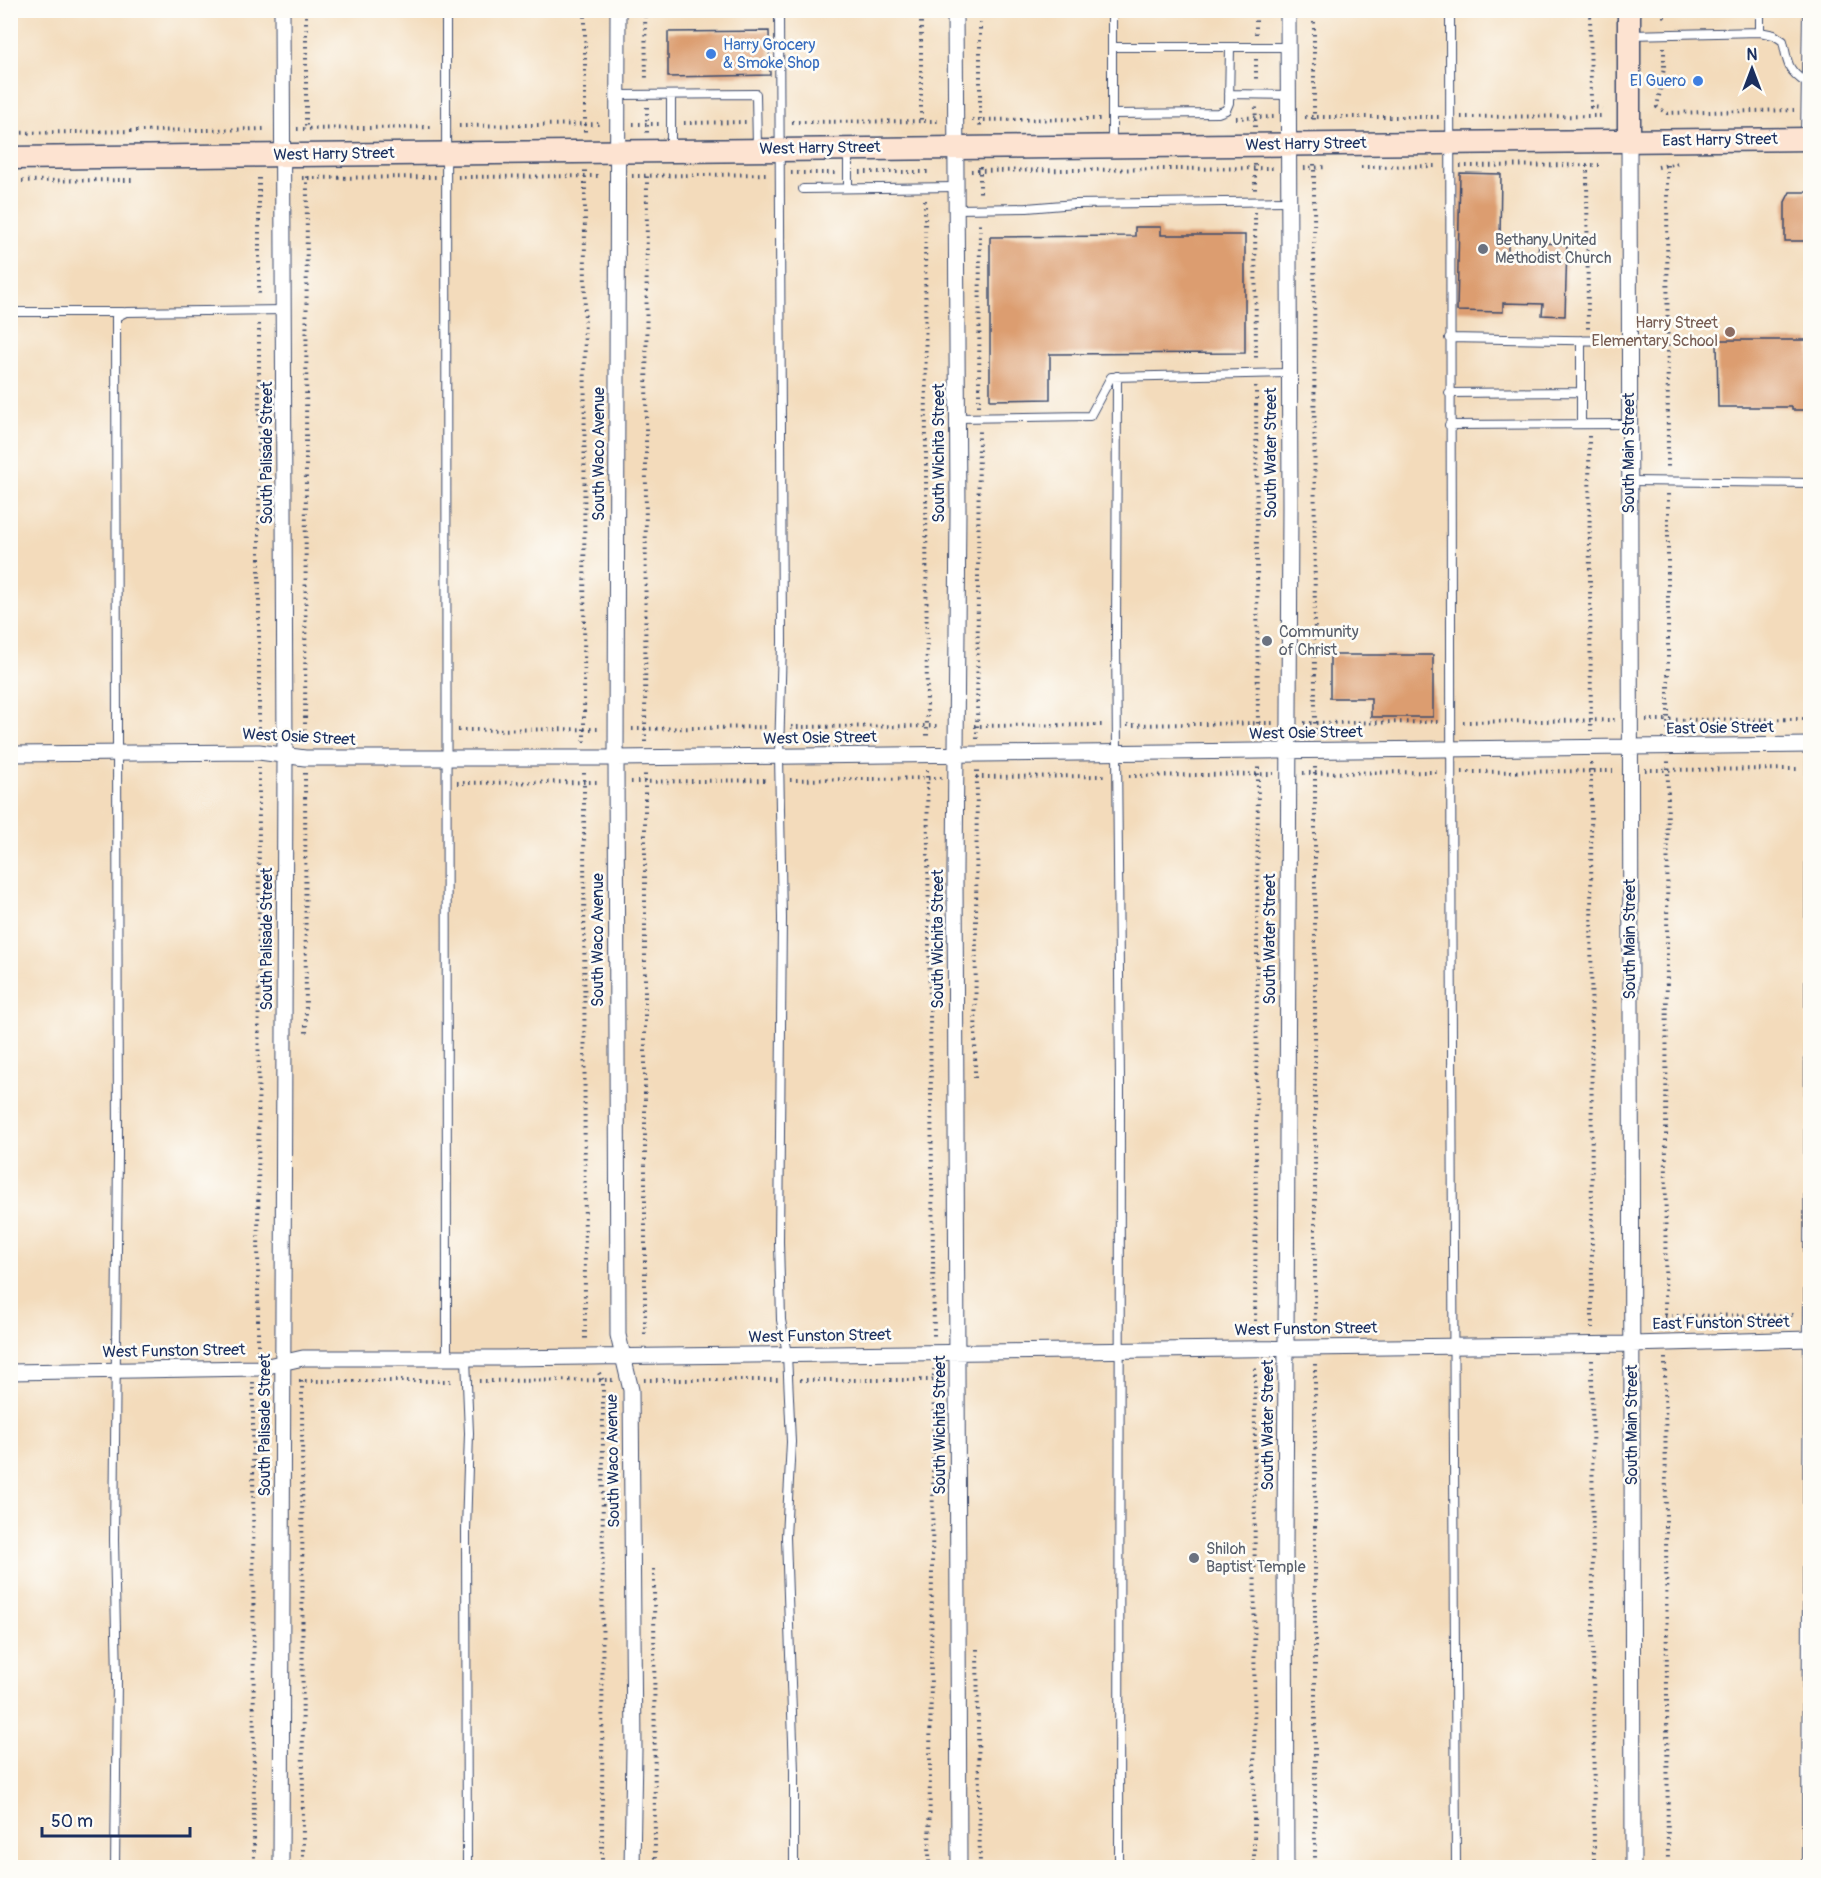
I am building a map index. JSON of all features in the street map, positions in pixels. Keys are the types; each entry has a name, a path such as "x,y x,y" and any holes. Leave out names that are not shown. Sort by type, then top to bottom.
{"street":[{"name":"South Palisade Street","path":"281,1868 285,755 282,10"},
{"name":"South Waco Avenue","path":"618,10 616,729 618,1335 631,1390 634,1750 632,1868"},
{"name":"South Wichita Street","path":"955,10 959,1868"},
{"name":"South Water Street","path":"1286,1868 1288,10"},
{"name":"South Main Street","path":"1629,10 1633,1868"},
{"name":"East Harry Street","path":"1629,141 1808,139"},
{"name":"West Harry Street","path":"10,158 956,146 1629,141"},
{"name":"East Osie Street","path":"1630,747 1810,745"},
{"name":"West Osie Street","path":"10,754 259,752 285,755 305,765 447,758 1630,747"},
{"name":"East Funston Street","path":"1632,1344 1809,1339"},
{"name":"West Funston Street","path":"10,1372 117,1370 255,1375 284,1362 303,1358 592,1357 1632,1344"}],"lane":[{"path":"446,10 447,1358"},
{"path":"768,148 779,10"},
{"path":"1112,10 1112,145"},
{"path":"1450,10 1449,772 1456,1868"},
{"path":"1760,10 1760,32"},
{"path":"1807,10 1808,139"},
{"path":"1629,35 1760,32 1773,35 1783,41 1788,65 1793,74 1806,83"},
{"path":"1112,47 1288,47"},
{"path":"1112,114 1218,113 1226,110 1229,104 1230,47"},
{"path":"618,95 756,94 768,148 779,173 782,642 779,756 782,918 780,1242 781,1320 787,1354 791,1442 786,1537 794,1771 794,1868"},
{"path":"1229,94 1288,94"},
{"path":"671,95 671,150"},
{"path":"848,148 848,188"},
{"path":"803,189 925,188 956,179"},
{"path":"956,209 1027,208 1076,204 1288,201"},
{"path":"10,312 285,310"},
{"path":"115,1868 117,1678 114,1540 117,1370 116,317 126,312"},
{"path":"1449,338 1629,341"},
{"path":"1585,340 1581,392 1585,424"},
{"path":"957,418 1090,416 1111,377 1117,376 1289,373"},
{"path":"1117,376 1119,1868"},
{"path":"1449,393 1581,392"},
{"path":"1449,425 1629,424"},
{"path":"1629,481 1810,483"},
{"path":"1806,1868 1810,745"},
{"path":"466,1358 469,1433 466,1531 467,1868"}],"path":[{"path":"306,10 306,1035"},
{"path":"585,10 584,1340 603,1381 602,1868"},
{"path":"921,10 921,121"},
{"path":"975,1089 981,209 980,10"},
{"path":"1254,1868 1258,774 1256,10"},
{"path":"1314,10 1315,1868"},
{"path":"1590,10 1591,107 1602,108"},
{"path":"1664,10 1664,68 1657,107 1667,113 1806,110"},
{"path":"1585,340 1587,165"},
{"path":"1353,167 1599,165"},
{"path":"1668,165 1665,1316 1668,1868"},
{"path":"254,1868 255,1375 258,1353 259,178 925,172 956,179 981,171 1329,167"},
{"path":"925,172 927,778 935,1378 928,1868"},
{"path":"10,181 141,180"},
{"path":"1585,424 1591,721 1594,1868"},
{"path":"458,730 1810,719"},
{"path":"305,765 316,772"},
{"path":"446,778 460,784 1810,769"},
{"path":"1665,1316 1807,1314"},
{"path":"242,1382 255,1375 284,1382 603,1381 935,1378 957,1372"},
{"path":"302,1381 303,1868"},
{"path":"654,1569 654,1868"},
{"path":"977,1641 980,1868"}],"building":[{"path":"769,31 770,75 668,77 668,32"},
{"name":"Bethany United Methodist Church","path":"1460,173 1501,174 1500,240 1508,240 1508,254 1538,255 1539,243 1567,244 1565,316 1542,315 1543,304 1503,303 1503,312 1457,311"},
{"path":"1790,192 1810,192 1810,241 1785,241 1785,202"},
{"path":"1135,227 1161,227 1161,235 1245,235 1245,353 1050,354 1050,399 990,400 990,237 1135,236"},
{"path":"1717,340 1810,340 1810,410 1792,410 1792,407 1718,407"},
{"path":"1330,655 1433,655 1433,717 1371,717 1371,698 1330,698"}],"place":[{"name":"Harry Grocery & Smoke Shop","path":"711,54"},
{"name":"El Guero","path":"1698,81"},
{"name":"Bethany United Methodist Church","path":"1483,249"},
{"name":"Harry Street Elementary School","path":"1730,332"},
{"name":"Community of Christ","path":"1267,641"},
{"name":"Shiloh Baptist Temple","path":"1194,1558"}]}
